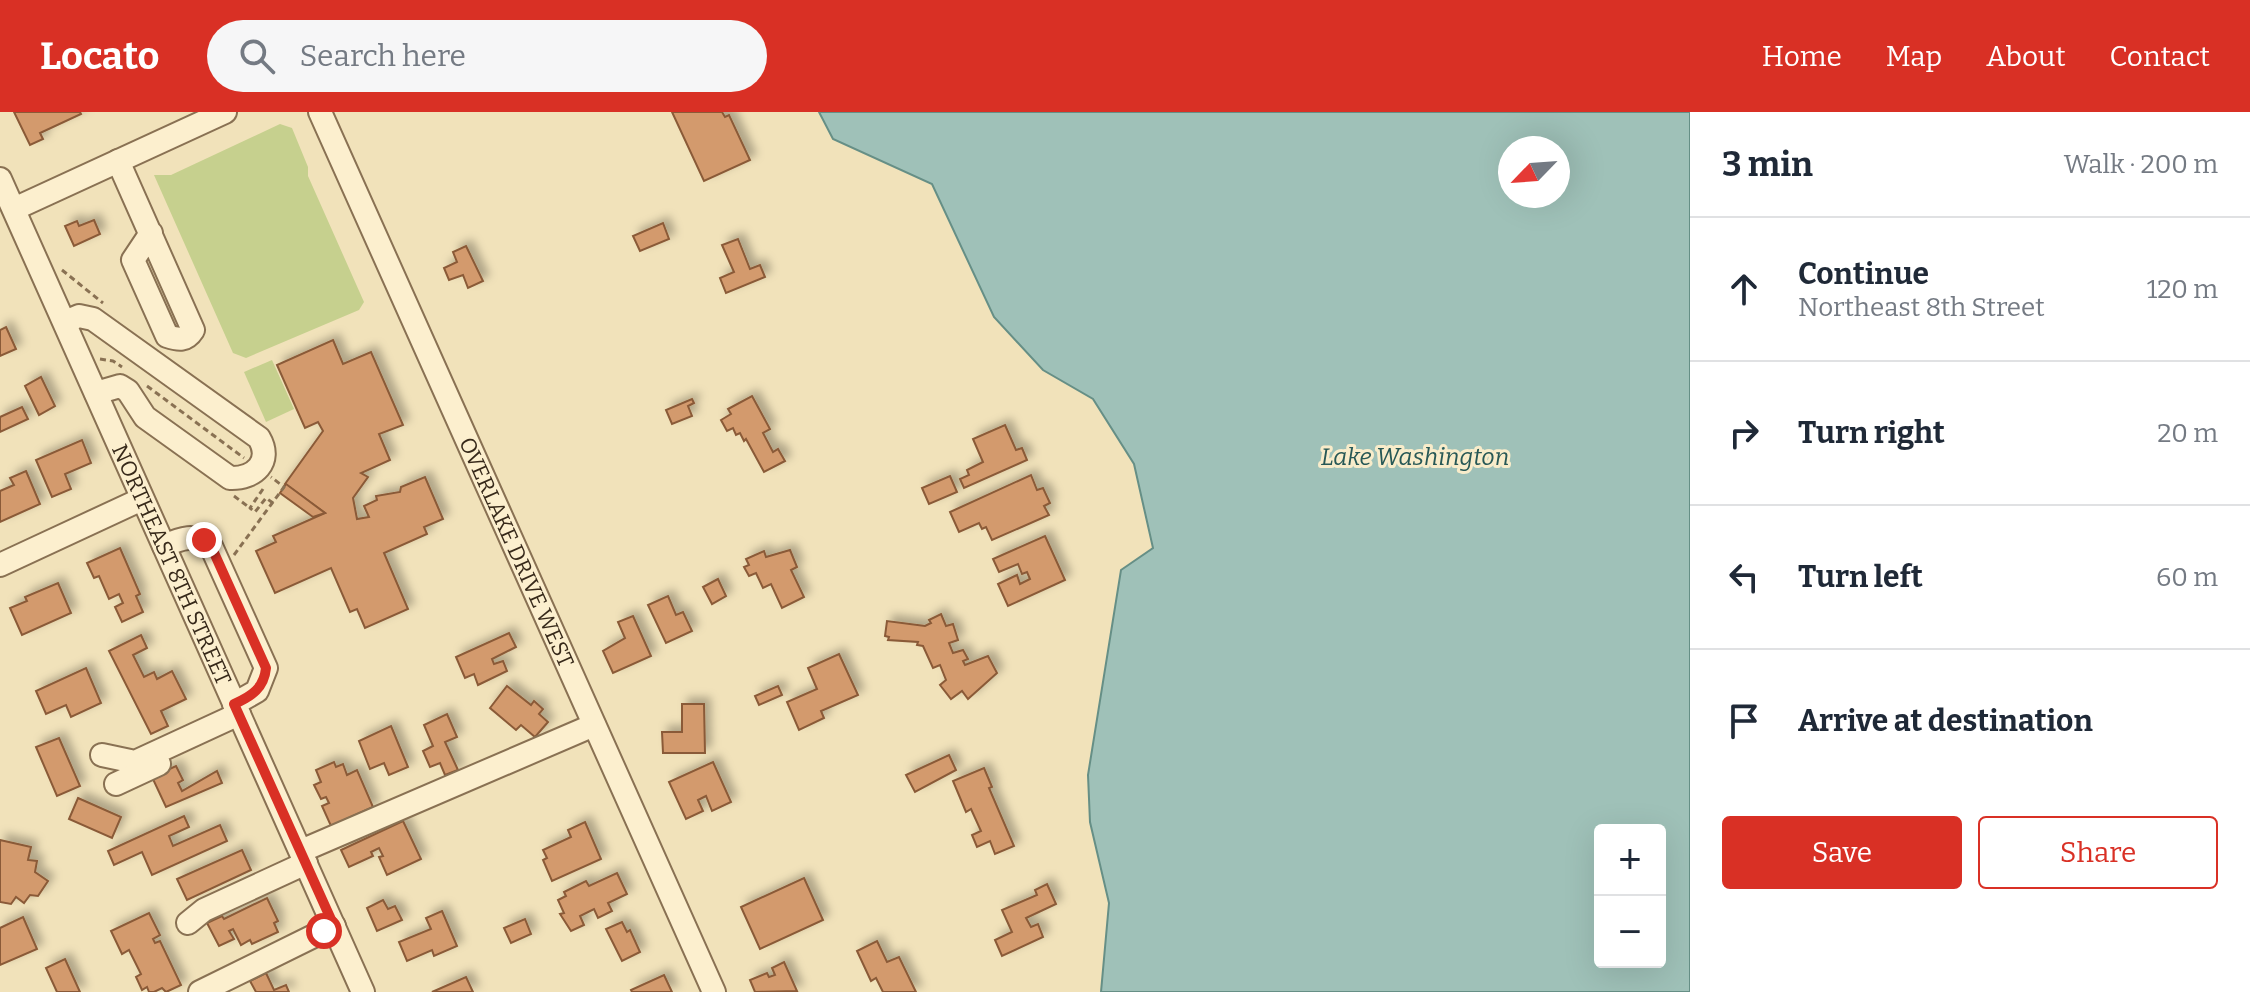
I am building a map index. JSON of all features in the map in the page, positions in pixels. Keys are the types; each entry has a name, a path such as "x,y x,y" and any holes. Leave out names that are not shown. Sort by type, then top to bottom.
{"street":[{"path":"14,209 225,112"},
{"name":"OVERLAKE DRIVE WEST","path":"320,112 714,992"},
{"path":"118,161 151,233"},
{"name":"NORTHEAST 8TH STREET","path":"0,179 363,992"},
{"path":"65,322 79,316 93,319 259,438 263,445 263,461 254,473 230,478 145,417 128,391 120,386 96,393"},
{"path":"0,565 142,499"},
{"path":"116,784 239,714 265,676 266,668 211,546 204,540 185,537 164,546"},
{"path":"102,755 135,762 239,714"},
{"path":"188,923 204,910 303,857 594,725"},
{"path":"200,992 334,926"}],"path":[{"path":"54,264 96,297"},
{"path":"96,360 103,358 113,361 125,370"},
{"path":"137,378 249,461"},
{"path":"230,561 284,487 272,478 250,508"},
{"path":"255,512 266,498 273,503"},
{"path":"244,504 262,517"}],"green space":[{"path":"280,124 292,128 308,167 308,176 364,302 359,310 246,358 233,353 154,175 171,175"},
{"path":"272,360 294,409 266,422 244,372"}],"water":[{"name":"Lake Washington","path":"819,112 1690,112 1690,992 1101,992 1109,903 1090,822 1088,775 1121,570 1153,548 1134,464 1093,399 1043,370 994,317 932,184 833,139"}],"building":[{"path":"14,112 81,114 40,133 43,139 30,145"},
{"path":"672,112 722,112 725,117 729,115 750,160 704,181"},
{"path":"94,220 100,234 74,246 65,226 77,221 79,226"},
{"path":"663,223 669,239 640,251 633,236"},
{"path":"738,239 750,269 760,265 765,277 726,293 720,278 734,272 722,245"},
{"path":"466,246 483,281 468,288 463,275 449,280 444,268 457,262 453,252"},
{"path":"6,327 16,349 0,356 0,330"},
{"path":"333,340 343,364 371,352 403,425 379,434 390,460 361,473 368,477 353,498 357,519 369,517 364,506 377,500 376,496 400,492 401,487 425,477 443,519 424,527 427,534 384,553 408,609 365,628 357,609 350,612 331,568 275,593 256,551 276,542 273,536 325,513 285,484 323,431 318,422 305,428 277,365"},
{"path":"41,377 55,406 39,415 25,386"},
{"path":"752,396 770,429 763,433 773,452 778,449 785,461 764,472 746,439 744,441 740,433 736,435 733,428 727,431 721,420 731,414 728,409"},
{"path":"692,399 694,403 688,406 692,416 672,424 666,410"},
{"path":"22,407 28,419 0,432 0,417"},
{"path":"1005,425 1016,450 1022,448 1027,460 964,488 960,479 969,475 967,470 983,462 973,439"},
{"path":"82,440 91,463 65,474 71,489 52,497 36,460"},
{"path":"26,471 40,504 0,522 0,491 14,485 10,478"},
{"path":"1031,475 1037,490 1043,488 1050,503 1044,506 1049,515 992,540 986,527 982,529 979,523 959,532 950,512"},
{"path":"950,476 957,492 929,504 922,488"},
{"path":"286,484 325,513 313,517 280,493"},
{"path":"1045,536 1065,580 1008,606 998,584 1017,575 1020,584 1030,579 1027,572 1022,574 1018,564 999,572 993,559"},
{"path":"120,548 140,594 136,596 143,612 122,622 115,607 123,603 119,594 109,599 99,576 94,578 87,563"},
{"path":"790,550 797,567 791,570 804,597 782,608 771,584 763,588 756,573 749,576 744,567 749,565 746,559 764,551 766,557"},
{"path":"718,579 726,596 712,604 703,587"},
{"path":"58,583 71,613 22,635 10,608 27,601 25,597"},
{"path":"668,596 676,615 683,612 692,631 666,643 648,605"},
{"path":"941,614 946,626 953,624 958,640 949,643 953,653 963,650 968,659 963,661 965,665 988,656 997,673 968,699 962,691 951,699 940,685 946,680 940,665 933,668 918,642 888,640 889,637 885,636 887,621 925,626"},
{"path":"633,616 651,656 613,673 603,651 625,638 618,622"},
{"path":"509,633 516,647 492,659 494,664 503,661 507,671 478,685 474,674 465,678 456,657"},
{"path":"141,635 147,648 133,655 144,677 154,672 157,679 172,671 186,699 161,711 168,726 151,734 109,651"},
{"path":"839,654 858,695 821,711 824,718 799,730 787,702 817,689 808,668"},
{"path":"86,668 101,703 71,717 66,705 46,714 36,691"},
{"path":"507,686 531,705 534,701 543,709 539,714 548,722 535,737 521,725 516,730 490,708"},
{"path":"778,686 782,695 759,705 755,696"},
{"path":"682,704 704,704 705,753 663,753 662,732 682,732"},
{"path":"447,714 457,737 445,742 458,770 445,775 440,763 430,767 423,751 433,746 424,725"},
{"path":"391,726 408,767 389,775 384,763 370,769 359,741"},
{"path":"59,738 80,786 57,796 36,747"},
{"path":"949,755 956,770 915,792 906,775"},
{"path":"334,762 336,767 343,764 347,775 357,770 373,807 331,826 322,806 329,803 326,797 321,799 314,785 321,782 316,770"},
{"path":"713,762 731,802 712,811 706,796 698,800 703,811 686,819 669,782"},
{"path":"176,766 183,780 178,783 182,791 217,771 222,783 166,807 152,777"},
{"path":"984,768 992,787 989,788 1014,846 995,854 990,841 977,847 972,835 981,831 971,809 966,812 953,781"},
{"path":"78,798 121,817 112,838 69,819"},
{"path":"184,816 189,827 169,836 173,846 220,825 227,841 152,875 142,852 114,865 108,851"},
{"path":"403,821 421,859 387,875 379,857 383,856 379,848 371,852 373,856 349,867 341,850"},
{"path":"585,822 601,859 552,881 543,860 547,858 543,850 571,837 568,830"},
{"path":"0,840 31,847 28,860 37,861 35,872 48,881 38,896 30,895 24,903 16,897 11,904 0,902"},
{"path":"242,850 251,870 187,900 177,879"},
{"path":"617,873 627,894 608,903 612,911 598,918 594,909 580,916 584,925 571,931 560,914 564,913 558,900 566,896 564,892 586,881 589,886"},
{"path":"804,878 823,920 760,949 741,907"},
{"path":"1047,884 1056,904 1026,918 1031,927 1038,924 1043,937 1002,956 995,940 1012,932 1002,910 1037,895 1035,890"},
{"path":"267,898 278,921 274,923 278,932 252,944 250,940 241,945 233,929 229,931 234,939 219,946 207,923 222,916 224,919"},
{"path":"383,900 388,909 395,906 402,920 377,931 367,908"},
{"path":"442,911 457,946 434,956 432,950 407,961 399,942 431,929 426,918"},
{"path":"149,913 160,935 153,939 155,943 160,941 181,985 166,992 162,988 154,992 149,992 147,987 142,990 136,977 141,974 129,950 122,954 111,931"},
{"path":"23,917 37,949 0,965 0,928"},
{"path":"525,919 531,934 511,943 504,928"},
{"path":"622,922 627,932 630,930 640,952 622,961 606,929"},
{"path":"877,941 887,962 899,957 916,992 883,992 876,978 871,981 857,951"},
{"path":"65,959 80,992 57,992 46,968"},
{"path":"784,962 797,991 755,992 750,980 767,973 769,977 775,975 772,968"},
{"path":"266,973 274,990 286,985 289,992 256,992 250,981"},
{"path":"664,975 672,992 631,990"},
{"path":"466,977 473,992 432,992"}],"route":[{"path":"204,540 211,546 266,668 257,691 234,704 334,926 324,931"}]}
